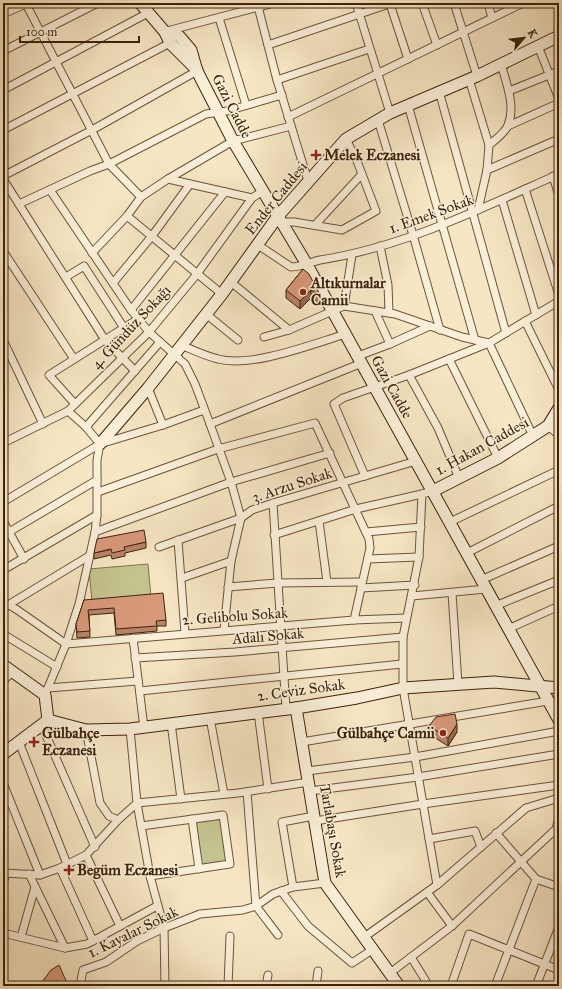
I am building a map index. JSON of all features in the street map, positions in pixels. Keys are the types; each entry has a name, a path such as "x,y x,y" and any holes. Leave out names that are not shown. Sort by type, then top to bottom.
{"main road":[{"path":"140,3 165,32 170,43 197,71"},
{"path":"165,32 179,36 191,50 197,71"},
{"name":"Ender Caddesi","path":"100,444 148,388 308,181 346,139 378,120 408,105 473,77 559,36"},
{"name":"Gazi Cadde","path":"197,71 233,141 306,263 346,334 559,720"},
{"name":"1. Hakan Caddesi","path":"433,491 498,458 533,436 548,426 559,408"},
{"path":"3,754 45,723 46,691 8,668"},
{"name":"2. Ceviz Sokak","path":"45,723 86,730 130,729 291,708 356,698 402,688 494,682 559,688"},
{"name":"Tarlabaşı Sokak","path":"291,708 302,742 325,883 363,938 399,986"}],"street":[{"path":"3,14 27,3 109,164 141,197"},
{"path":"3,51 98,3"},
{"path":"165,32 218,18 258,5 274,3"},
{"path":"356,3 390,114"},
{"path":"268,45 391,3 408,59"},
{"path":"422,3 437,45"},
{"path":"454,3 463,32 489,145 487,170 476,211"},
{"path":"488,3 492,18"},
{"path":"288,117 523,3"},
{"path":"258,5 277,80 308,181"},
{"path":"3,90 148,12"},
{"path":"218,18 246,105"},
{"path":"3,130 73,92 170,43"},
{"path":"538,46 559,99"},
{"path":"277,80 369,49"},
{"path":"500,64 509,91 511,108 508,126"},
{"path":"3,176 92,130 197,71"},
{"path":"509,91 559,71"},
{"path":"439,91 476,211 506,332"},
{"path":"19,204 90,171 109,164 206,114 227,111 282,95"},
{"path":"489,145 508,126 559,103"},
{"path":"408,105 475,340"},
{"path":"378,120 440,330"},
{"path":"92,253 127,216 141,197 168,179 233,141 291,126"},
{"path":"280,219 342,230 376,211 362,174 346,139"},
{"path":"487,170 559,139"},
{"path":"315,225 362,174"},
{"path":"556,175 559,196"},
{"name":"1. Emek Sokak","path":"258,245 291,267 352,255 413,235 476,211 556,175"},
{"path":"3,179 105,340 135,371"},
{"path":"168,179 252,198 263,191"},
{"path":"113,283 152,236 190,184"},
{"path":"50,190 131,310 148,332 160,342 178,350 219,360 249,360 276,356 346,334"},
{"path":"525,190 559,295"},
{"path":"131,310 225,192"},
{"name":"4. Gündüz Sokağı","path":"4,440 43,424 68,411 148,332 197,274 252,198"},
{"path":"502,200 536,315"},
{"path":"127,216 222,294"},
{"path":"380,246 388,285 389,314"},
{"path":"3,251 74,359"},
{"path":"344,306 352,255"},
{"path":"66,277 84,266 124,328"},
{"path":"231,282 289,330"},
{"path":"364,476 334,404 343,398 449,360 489,343 559,301"},
{"path":"264,337 289,330 344,306 389,314 489,343"},
{"path":"375,312 390,344"},
{"path":"206,314 238,340"},
{"path":"75,404 49,375 138,319"},
{"path":"525,321 559,390"},
{"path":"210,424 360,359 430,326"},
{"path":"3,340 43,424"},
{"path":"86,427 160,342"},
{"path":"489,343 533,436"},
{"path":"159,547 241,518 210,424 178,350"},
{"path":"449,360 498,458"},
{"path":"409,375 438,428 459,478"},
{"path":"148,388 163,425"},
{"path":"3,502 100,444 163,425 204,410"},
{"path":"68,411 86,427 100,444"},
{"path":"98,492 218,449 315,424 344,482 369,539 370,548 368,559 354,620"},
{"path":"548,426 559,435"},
{"path":"46,691 58,667 79,604 95,532 98,492 97,460 100,444"},
{"path":"95,532 230,482 330,453"},
{"name":"3. Arzu Sokak","path":"224,630 231,561 241,518 252,510 273,503 416,461"},
{"path":"450,522 559,470"},
{"path":"9,532 97,480"},
{"path":"274,534 356,509 433,491"},
{"path":"422,494 419,557 403,637 402,688 437,885"},
{"path":"273,503 283,676 291,708"},
{"path":"467,553 559,506"},
{"path":"3,570 97,515"},
{"path":"3,521 24,559"},
{"path":"318,521 327,582"},
{"path":"366,532 421,527"},
{"path":"178,540 185,634"},
{"path":"412,596 452,594 484,584 559,546"},
{"path":"66,644 5,604 89,556"},
{"path":"368,559 419,557"},
{"path":"182,578 231,561"},
{"path":"495,606 559,580"},
{"path":"228,586 327,582 361,585 414,585"},
{"path":"452,594 458,684"},
{"path":"508,629 559,606"},
{"name":"2. Gelibolu Sokak","path":"66,644 354,620 406,618"},
{"path":"3,634 58,667"},
{"name":"Adalı Sokak","path":"135,658 281,648 403,637"},
{"path":"133,638 144,728"},
{"path":"140,691 402,664"},
{"path":"3,681 8,668"},
{"path":"46,691 138,681"},
{"path":"302,742 548,701"},
{"path":"258,712 268,789"},
{"path":"210,718 224,794"},
{"path":"45,723 95,847"},
{"path":"171,724 181,799"},
{"path":"130,729 137,803 150,876 164,928 166,986"},
{"path":"86,730 100,803 109,816 118,820"},
{"path":"3,883 5,873 40,875 60,868 86,855 95,847 118,820 137,803 268,789 415,757 559,731"},
{"path":"19,742 67,864"},
{"path":"309,781 418,777 559,754"},
{"path":"3,782 40,875"},
{"path":"293,887 282,822 559,785"},
{"path":"247,792 256,906 278,935"},
{"path":"363,938 437,885 526,808 559,798"},
{"path":"141,826 223,815 230,864 150,876"},
{"path":"390,973 452,926 556,829 559,818"},
{"path":"192,819 199,869"},
{"path":"429,839 475,831 481,847"},
{"path":"496,833 536,879 559,887"},
{"path":"86,855 120,926"},
{"path":"60,868 93,941"},
{"path":"29,874 65,948"},
{"path":"495,986 536,879"},
{"name":"1. Kayalar Sokak","path":"80,986 84,970 106,962 137,941 164,928 200,914 243,910 256,906 273,894 293,887 325,883"},
{"path":"21,937 35,887"},
{"path":"281,891 308,926 352,963 372,950"},
{"path":"427,892 452,926"},
{"path":"3,933 65,948 87,944 157,906"},
{"path":"536,986 559,927"},
{"path":"451,986 469,934 559,970"},
{"path":"228,986 230,936"},
{"path":"411,957 427,983"},
{"path":"316,986 318,970"},
{"path":"266,986 268,975"}],"shaded area":[{"path":"148,564 151,597 92,602 89,569"},
{"path":"221,818 227,861 201,865 195,821"}],"building":[{"path":"303,269 309,274 320,295 311,290 300,301 286,290"},
{"path":"144,530 146,542 124,547 125,550 112,553 111,549 94,553 97,539"},
{"path":"163,593 166,620 156,621 157,626 116,629 114,608 88,610 90,631 77,632 76,624 84,600"},
{"path":"455,714 457,724 448,738 429,726 436,717"},
{"path":"59,965 67,983 63,986 39,986 51,970"}],"place":[{"name":"Melek Eczanesi","path":"316,155"},
{"name":"Altıkurnalar Camii","path":"303,292"},
{"name":"Gülbahçe Camii","path":"443,733"},
{"name":"Gülbahçe Eczanesi","path":"34,742"},
{"name":"Begüm Eczanesi","path":"69,870"}]}
